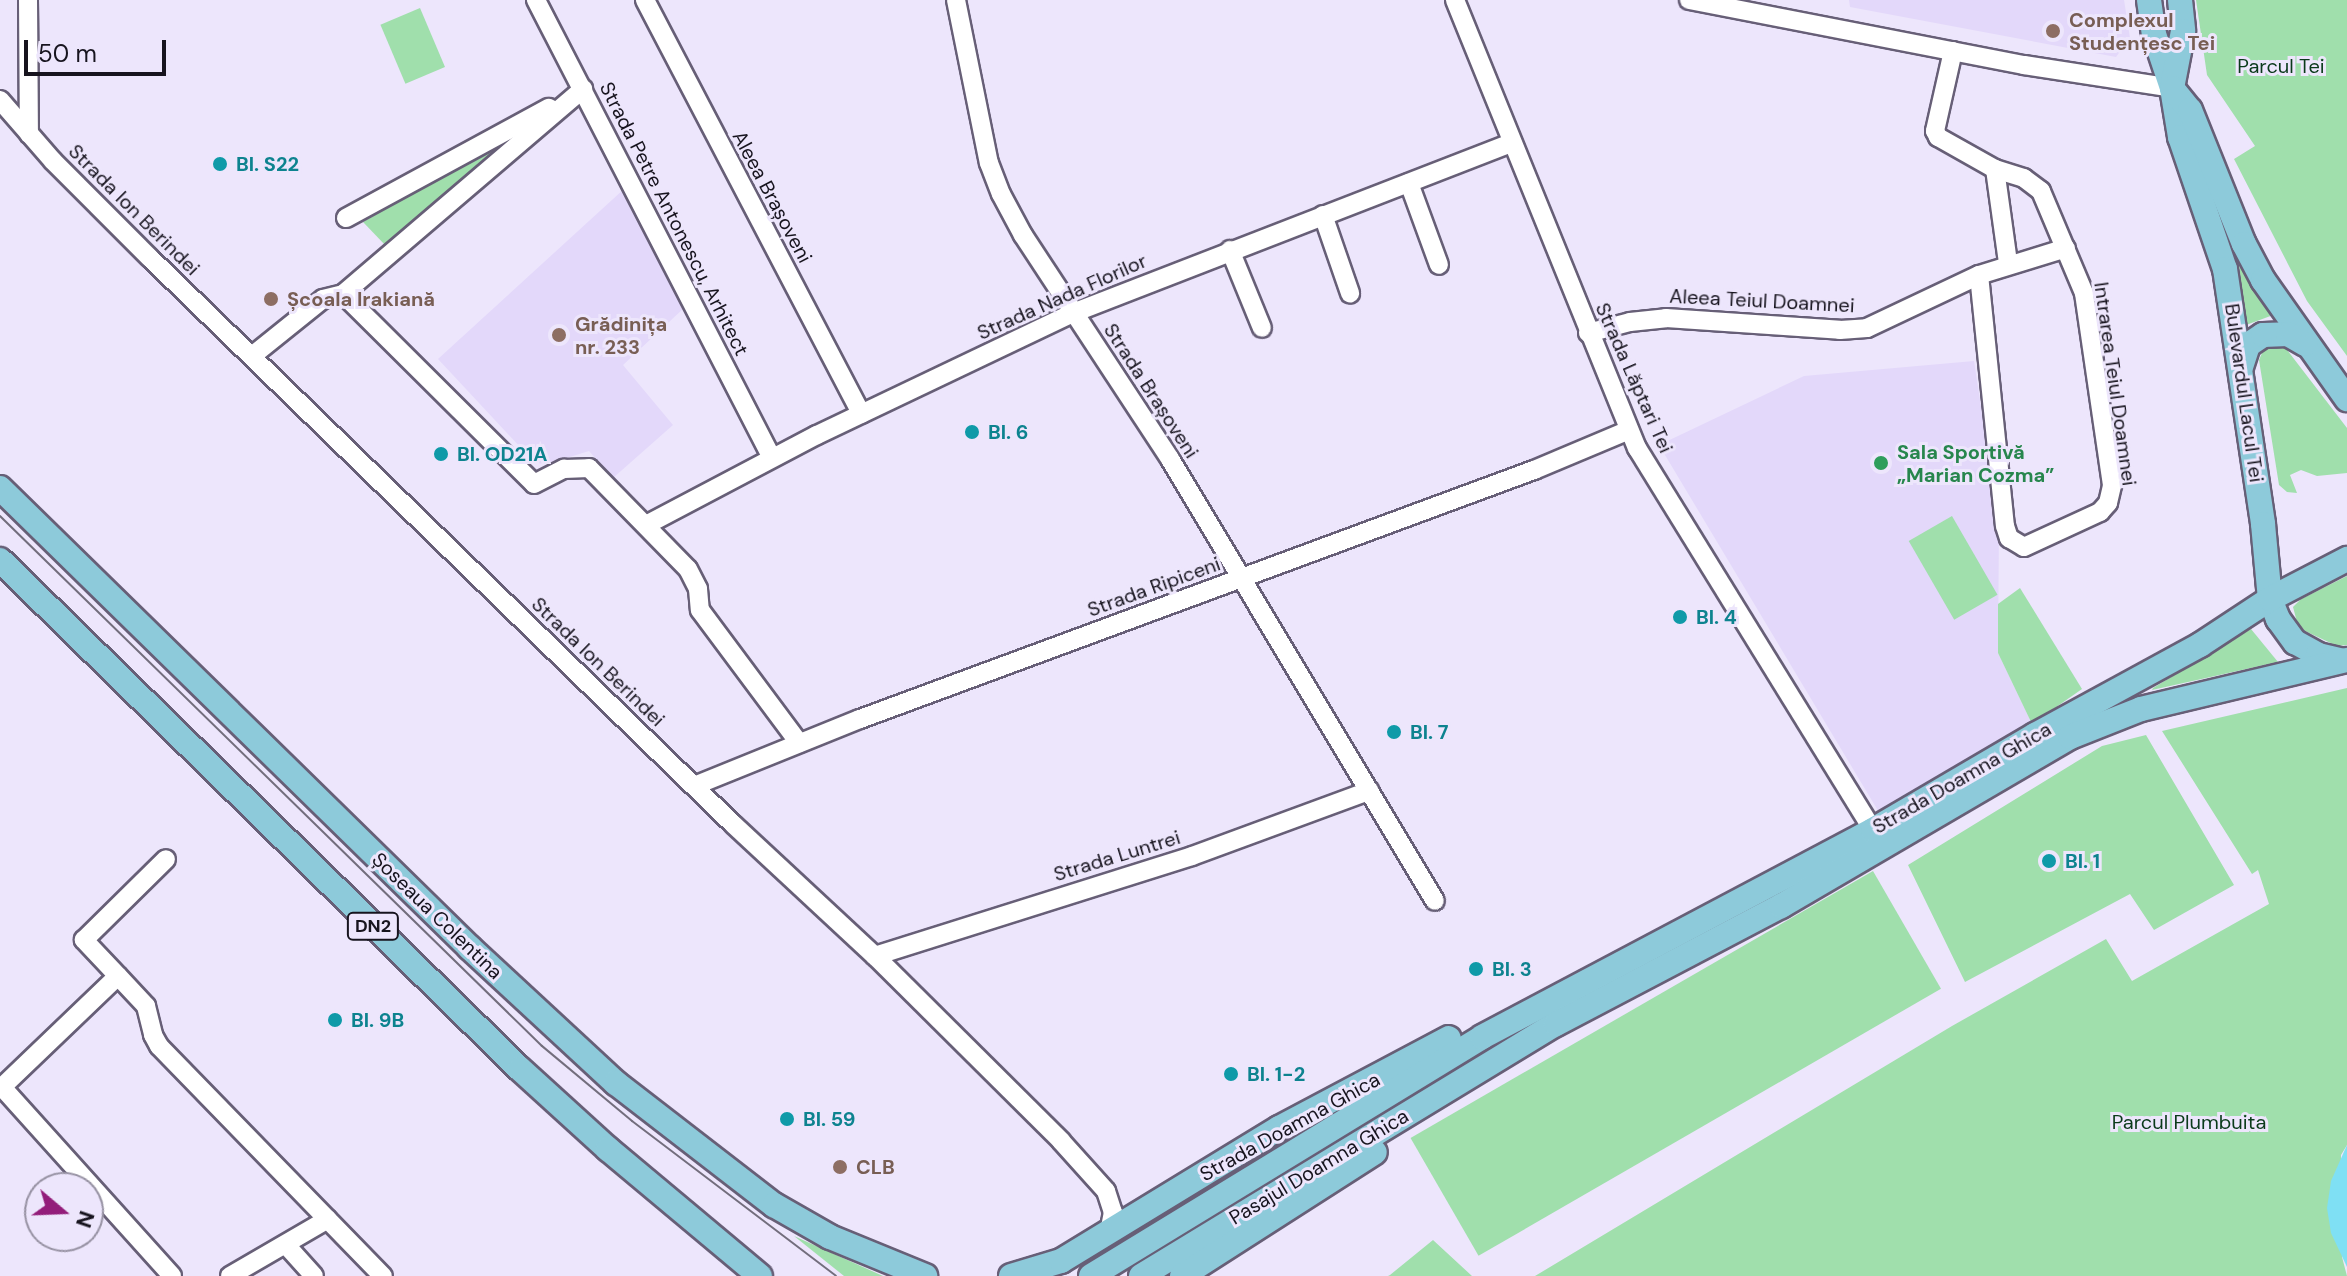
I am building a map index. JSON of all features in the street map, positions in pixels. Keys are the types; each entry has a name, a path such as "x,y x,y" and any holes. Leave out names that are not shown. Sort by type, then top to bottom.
{"main road":[{"name":"Bulevardul Lacul Tei","path":"2149,0 2154,34 2172,88 2180,137 2225,269 2270,599 2286,633 2298,644 2328,658 2347,660"},
{"name":"Bulevardul Lacul Tei","path":"2172,88 2183,31 2180,0"},
{"name":"Bulevardul Lacul Tei","path":"2172,88 2190,110 2255,266 2307,346 2347,399"},
{"path":"2241,373 2245,349 2263,335 2288,334 2307,346"},
{"name":"Șoseaua Colentina","path":"0,488 470,948 616,1083 774,1205 830,1237 925,1276"},
{"name":"Strada Doamna Ghica","path":"1482,1037 1873,830 2035,735 2180,657 2270,599 2347,559"},
{"name":"DN2","path":"0,560 520,1069 608,1149 760,1276"},
{"name":"Strada Doamna Ghica","path":"1498,1059 1632,982 1794,898 1954,802 2087,729 2155,705 2347,660"},
{"name":"Strada Doamna Ghica","path":"1182,1276 1603,1011 1632,982"},
{"name":"Strada Doamna Ghica","path":"1011,1276 1053,1264 1279,1128 1392,1071 1500,1009 1572,987"},
{"name":"Pasajul Doamna Ghica","path":"1091,1276 1482,1037"},
{"name":"Pasajul Doamna Ghica","path":"1141,1276 1228,1220 1498,1059"}],"street":[{"path":"28,0 29,134"},
{"name":"Strada Petre Antonescu, Arhitect","path":"536,0 772,458"},
{"name":"Aleea Brașoveni","path":"645,0 861,414"},
{"name":"Strada Brașoveni","path":"956,0 989,163 1015,221 1243,578"},
{"name":"Strada Lăptari Tei","path":"1455,0 1629,430 1873,830"},
{"path":"1689,0 2113,81 2172,88"},
{"path":"1953,51 1935,131 1938,137 1995,169 2008,263"},
{"path":"346,218 583,89"},
{"path":"252,356 323,299 343,294 583,89"},
{"name":"Strada Ion Berindei","path":"0,100 141,249 694,786 875,956 1061,1141 1106,1191 1113,1212 1109,1233"},
{"name":"Strada Nada Florilor","path":"646,525 772,458 1073,313 1512,143"},
{"name":"Intrarea Teiul Doamnei","path":"1979,275 2005,526 2009,538 2024,547 2100,512 2111,493 2084,293 2041,191 2024,178 1995,169"},
{"path":"1409,183 1439,265"},
{"path":"1323,215 1350,293"},
{"name":"Aleea Teiul Doamnei","path":"1588,333 1630,322 1666,318 1840,330 1867,328 2008,263 2066,248"},
{"path":"1230,250 1262,328"},
{"path":"343,294 534,484 564,469 589,468 688,569 698,589 700,610 799,743"},
{"name":"Strada Ripiceni","path":"694,786 799,743 1629,430"},
{"path":"1243,578 1435,901"},
{"name":"Strada Luntrei","path":"875,956 1192,856 1369,791"},
{"path":"166,859 84,940 146,1006 159,1046 383,1276"},
{"path":"118,976 1,1088 172,1276"},
{"path":"230,1276 287,1246 328,1219"},
{"path":"287,1246 314,1276"}],"shaded area":[{"name":"Complexul Studențesc Tei","path":"1849,0 2124,0 2130,38 2116,57 1850,7"},
{"name":"Grădinița nr. 233","path":"624,189 684,308 623,365 673,425 613,478 589,451 547,464 535,463 438,359"},
{"path":"1974,361 1999,524 1998,653 2032,724 1883,819 1659,445 1804,376"}],"green space":[{"name":"Parcul Tei","path":"2196,0 2347,0 2347,356 2307,301 2234,159 2255,146 2207,75"},
{"path":"420,8 445,67 405,84 380,25"},
{"path":"536,122 386,246 363,222"},
{"path":"2237,248 2276,314 2246,325"},
{"path":"2265,346 2284,346 2347,428 2347,473 2317,476 2301,470 2290,475 2297,493 2287,492 2279,485 2259,360"},
{"path":"1952,516 1998,595 1954,620 1909,541"},
{"path":"2347,576 2347,645 2337,646 2305,631 2297,622 2293,607 2301,599"},
{"path":"2020,588 2082,689 2032,724 1998,653 1998,604"},
{"path":"2251,629 2278,662 2152,690 2153,688"},
{"name":"Parcul Plumbuita","path":"2347,688 2347,1145 2341,1155 2342,1257 2347,1276 1535,1276 1952,1026 2106,939 2132,981 2269,904 2258,870 2252,874 2162,731"},
{"path":"2146,735 2234,885 2154,930 2130,894 1965,982 1908,865 2102,746"},
{"path":"1873,871 1941,989 1479,1256 1411,1138"},
{"path":"794,1236 883,1276 844,1276"},
{"path":"1433,1240 1472,1276 1388,1276 1390,1275"}],"water":[{"path":"2347,1145 2347,1267 2331,1233 2327,1208 2331,1181"}],"tram line":[{"path":"0,516 542,1046 632,1121 836,1276"}],"place":[{"name":"Complexul Studențesc Tei","path":"2053,31"},
{"name":"Bl. S22","path":"220,164"},
{"name":"Școala Irakiană","path":"271,299"},
{"name":"Grădinița nr. 233","path":"559,335"},
{"name":"Bl. 6","path":"972,432"},
{"name":"Bl. OD21A","path":"441,454"},
{"name":"Sala Sportivă „Marian Cozma”","path":"1881,463"},
{"name":"Bl. 4","path":"1680,617"},
{"name":"Bl. 7","path":"1394,732"},
{"name":"Bl. 1","path":"2049,861"},
{"name":"Bl. 3","path":"1476,969"},
{"name":"Bl. 9B","path":"335,1020"},
{"name":"Bl. 1-2","path":"1231,1074"},
{"name":"Bl. 59","path":"787,1119"},
{"name":"CLB","path":"840,1167"}]}
